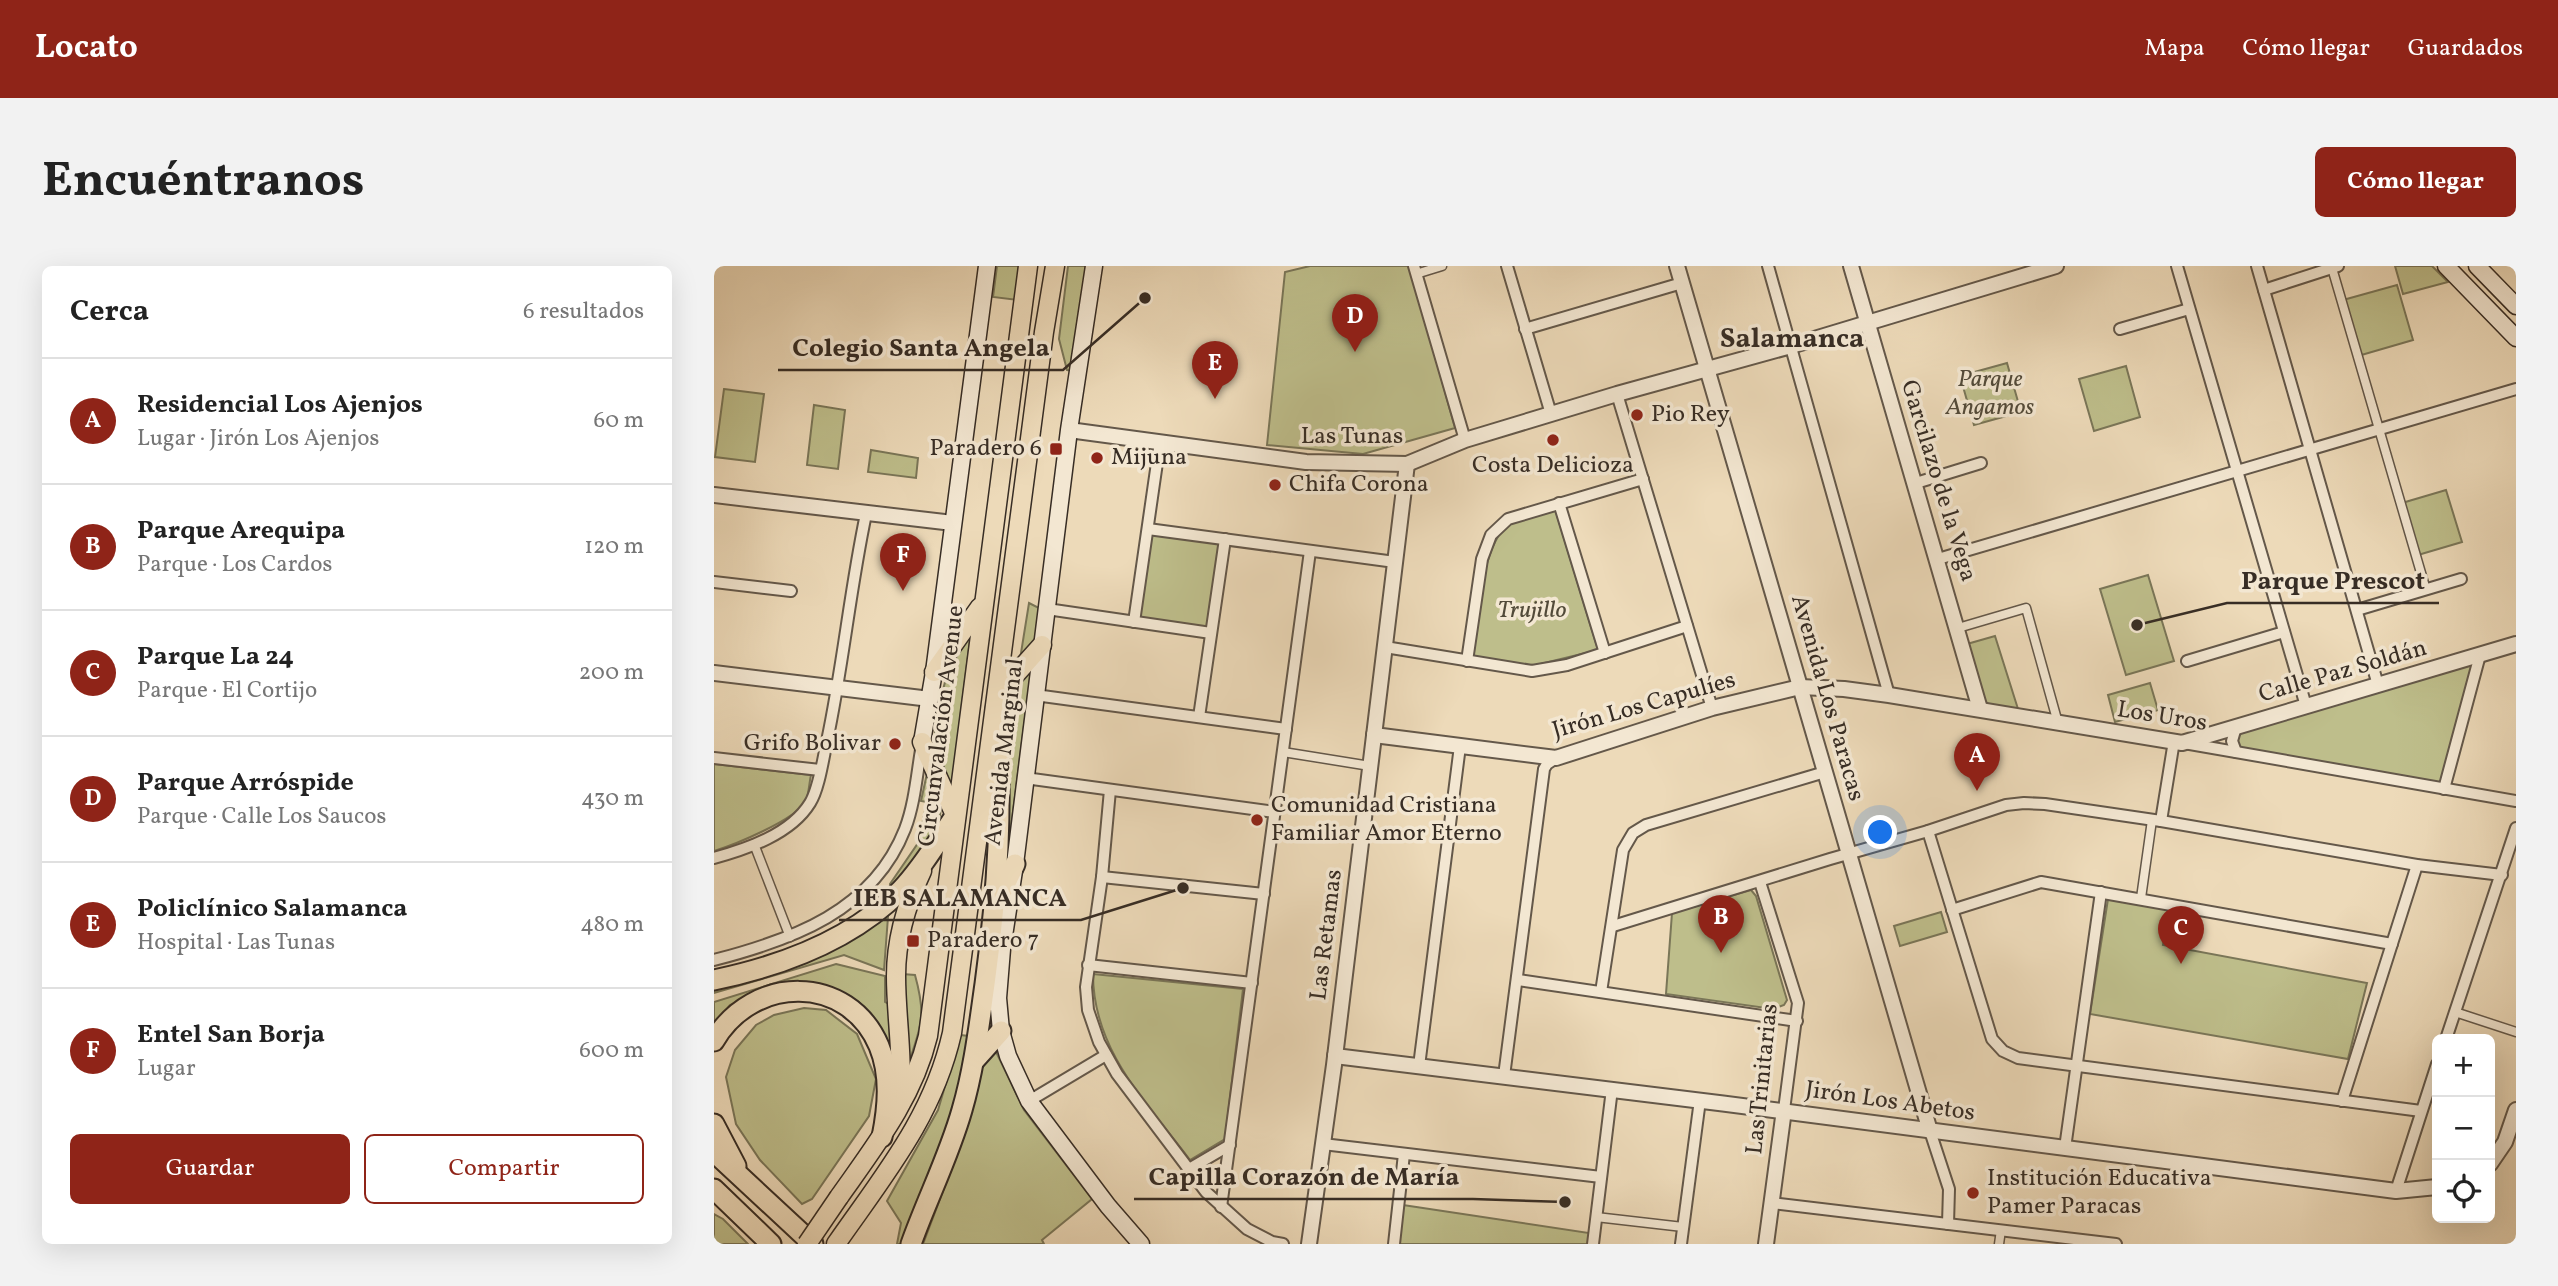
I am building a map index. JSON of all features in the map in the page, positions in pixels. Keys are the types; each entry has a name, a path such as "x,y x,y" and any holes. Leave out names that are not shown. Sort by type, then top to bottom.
{"highway":[{"path":"911,1244 949,1149 962,1110 973,1062 996,904 1000,802 997,701"},
{"path":"714,979 739,975 806,952 841,935 873,914 901,889 931,852 955,816"},
{"path":"996,904 1014,864"},
{"path":"714,1041 738,1012 755,1001 774,994 794,991 815,993 843,1004 871,1031 883,1058 887,1102 882,1137"},
{"path":"973,1062 1001,1031"},
{"path":"714,1124 744,1179"},
{"path":"714,1152 813,1244"},
{"path":"714,1189 769,1242"},
{"path":"714,1208 769,1242"}],"main road":[{"path":"955,816 922,742 934,672 987,266"},
{"name":"Circunvalación Avenue","path":"807,1244 897,1113 920,1066 928,1036 1028,266"},
{"name":"Circunvalación Avenue","path":"836,1244 922,1117 947,1056 1055,266"},
{"name":"Avenida Marginal","path":"1094,266 1069,430 998,985 1001,1031 1012,1066 1029,1101 1101,1197 1141,1244"},
{"path":"2446,266 2516,338"},
{"path":"2477,266 2516,306"},
{"path":"934,672 982,604"},
{"path":"997,701 1042,645"},
{"path":"897,1113 902,1078 896,973 900,930 912,891 931,852"}],"street":[{"path":"1442,266 1415,270 1465,440"},
{"path":"1507,266 1550,414"},
{"name":"Avenida Los Paracas","path":"1677,266 1949,1189 1948,1224"},
{"path":"1768,266 1889,695"},
{"name":"Garcilazo de la Vega","path":"1851,266 1980,709"},
{"name":"Las Tunas","path":"1069,430 1316,463 1407,464 1465,440 1550,414 1791,346 2056,266"},
{"path":"2177,266 2306,706"},
{"path":"2257,266 2378,685"},
{"path":"2264,290 2335,267 2426,590"},
{"path":"1525,328 1682,284"},
{"path":"2120,329 2189,309"},
{"path":"1938,559 2516,389"},
{"path":"1617,394 1712,708"},
{"path":"1134,622 1160,442"},
{"path":"1916,483 1981,463"},
{"name":"Las Retamas","path":"1309,1244 1335,1056 1407,464"},
{"path":"1467,662 1482,559 1492,536 1508,519 1643,479"},
{"path":"714,495 953,523"},
{"path":"1559,503 1605,653"},
{"path":"714,858 754,844 796,820 811,802 838,688 866,514"},
{"path":"1147,528 1395,562"},
{"path":"1199,717 1224,539"},
{"path":"1221,1207 1310,551"},
{"path":"2357,610 2461,579"},
{"path":"714,582 791,591"},
{"path":"1958,628 2026,608 2058,723"},
{"path":"1046,609 1211,633"},
{"path":"1385,647 1532,671 1567,666 1687,626"},
{"path":"2187,661 2284,632"},
{"name":"Calle Paz Soldán","path":"2178,742 2516,644"},
{"path":"2444,789 2480,654"},
{"path":"714,673 930,699"},
{"name":"Los Uros","path":"1800,687 1844,688 1980,709 2516,801"},
{"name":"Jirón Los Capulíes","path":"1374,735 1556,758 1712,708 1800,687"},
{"path":"1035,695 1286,729"},
{"path":"2236,727 2232,741 2236,752"},
{"path":"714,960 790,937 846,907 873,882 893,855 906,827 922,742"},
{"path":"2141,898 2156,821 2178,742"},
{"path":"1419,1066 1460,746"},
{"path":"1283,752 1370,766"},
{"path":"714,758 820,770"},
{"path":"1504,1076 1545,769 1547,764 1556,758"},
{"path":"1601,992 1623,850 1633,833 1646,825 1825,772"},
{"path":"1025,778 1275,812"},
{"path":"1110,790 1102,877 1086,987 1088,1010 1099,1042 1117,1074 1221,1207 1247,1229 1272,1242 1283,1244"},
{"path":"1613,926 2006,805 2024,803 2156,821 2417,865 2502,875"},
{"path":"2448,1034 2516,828"},
{"path":"1928,831 1992,1039 2003,1051 2018,1058 2421,1111"},
{"path":"754,844 790,937"},
{"path":"2342,1101 2417,865"},
{"path":"1102,877 1264,894"},
{"name":"Las Trinitarias","path":"1760,882 1798,1003 1766,1244"},
{"path":"1952,910 2041,882 2392,944"},
{"path":"2066,1148 2101,892"},
{"path":"1088,965 1252,983"},
{"path":"1518,980 1797,1021"},
{"path":"2455,1012 2516,1032"},
{"path":"1029,1101 1106,1055"},
{"name":"Jirón Los Abetos","path":"1335,1056 1784,1110 2396,1191 2432,1187"},
{"path":"2396,1191 2432,1079"},
{"path":"1592,1244 1612,1089"},
{"path":"1681,1244 1700,1100"},
{"path":"2493,1160 2505,1142 2516,1110"},
{"path":"1323,1144 1601,1177"},
{"path":"1189,1169 1230,1145"},
{"path":"1394,1244 1404,1154"},
{"path":"1772,1203 2116,1244"},
{"path":"1596,1217 1683,1227"},
{"path":"1999,1244 2001,1230"}],"green space":[{"path":"997,266 1021,266 1018,300 993,297"},
{"path":"1068,266 1089,266 1075,371 1067,370 1059,339"},
{"path":"1310,266 1410,266 1455,428 1363,454 1267,445 1285,272"},
{"path":"2395,266 2432,266 2448,282 2403,294"},
{"path":"2397,285 2413,340 2358,356 2343,300"},
{"name":"Parque Angamos","path":"2007,363 2021,412 1974,425 1960,376"},
{"path":"2126,366 2140,417 2094,431 2079,379"},
{"path":"724,389 764,394 755,462 715,457"},
{"path":"814,405 845,410 838,469 807,465"},
{"path":"871,450 918,458 916,478 868,472"},
{"path":"2446,490 2462,542 2418,555 2402,503"},
{"name":"Trujillo","path":"1555,509 1598,650 1532,666 1473,658 1486,567 1499,535 1519,518"},
{"path":"1150,531 1220,542 1208,631 1137,620"},
{"path":"2148,575 2174,661 2126,675 2100,589"},
{"path":"1029,603 1039,608 1006,867 1005,753"},
{"path":"971,632 951,791 938,755 934,726 949,666"},
{"path":"1995,636 2018,709 1989,705 1984,700 1967,644"},
{"path":"2475,660 2441,783 2241,748 2236,740 2240,731"},
{"path":"2150,683 2158,710 2115,722 2108,695"},
{"path":"714,764 811,775 806,799 799,809 777,824 714,851"},
{"path":"929,764 940,797 939,819 923,853 891,893 890,884 918,843 927,802 921,801"},
{"path":"1751,890 1756,896 1787,1000 1784,1005 1773,1009 1666,994 1672,913"},
{"path":"2108,899 2168,908 2163,945 2367,983 2348,1059 2090,1014"},
{"path":"1941,912 1947,932 1900,946 1894,926"},
{"path":"888,917 884,970 844,955 714,993 714,986 829,949"},
{"path":"836,964 885,976 890,1046 880,1028 859,1002 828,988 758,992 730,1005 714,1024 714,1002"},
{"path":"902,974 915,975 921,1000 920,1028 909,1062"},
{"path":"1093,974 1243,989 1225,1139 1190,1160 1140,1096 1112,1051 1095,1001"},
{"path":"804,1008 826,1010 857,1034 876,1079 869,1116 812,1199 802,1204 760,1160 736,1124 726,1077 735,1050 756,1025 774,1015"},
{"path":"986,1031 1024,1110 1092,1199 1042,1240 1044,1244 923,1244 957,1154"},
{"path":"960,1035 969,1036 959,1090 933,1168 902,1244 897,1244 901,1223 887,1201 938,1110"},
{"path":"1403,1205 1589,1233 1588,1244 1398,1244"},
{"path":"714,1214 723,1219 748,1244 714,1244"}],"place":[{"name":"Colegio Santa Angela","path":"1145,298"},
{"name":"Parque Arróspide","path":"1355,352"},
{"name":"Policlínico Salamanca","path":"1215,399"},
{"name":"Pio Rey","path":"1637,415"},
{"name":"Costa Delicioza","path":"1553,440"},
{"name":"Paradero 6","path":"1056,449"},
{"name":"Mijuna","path":"1097,458"},
{"name":"Chifa Corona","path":"1275,485"},
{"name":"Entel San Borja","path":"903,591"},
{"name":"Parque Prescot","path":"2137,625"},
{"name":"Grifo Bolivar","path":"895,744"},
{"name":"Residencial Los Ajenjos","path":"1977,791"},
{"name":"Comunidad Cristiana Familiar Amor Eterno","path":"1257,820"},
{"name":"IEB SALAMANCA","path":"1183,888"},
{"name":"Paradero 7","path":"913,941"},
{"name":"Parque Arequipa","path":"1721,953"},
{"name":"Parque La 24","path":"2181,964"},
{"name":"Institución Educativa Pamer Paracas","path":"1973,1193"},
{"name":"Capilla Corazón de María","path":"1565,1202"}],"district":[{"name":"Salamanca","path":"1792,339"}]}
